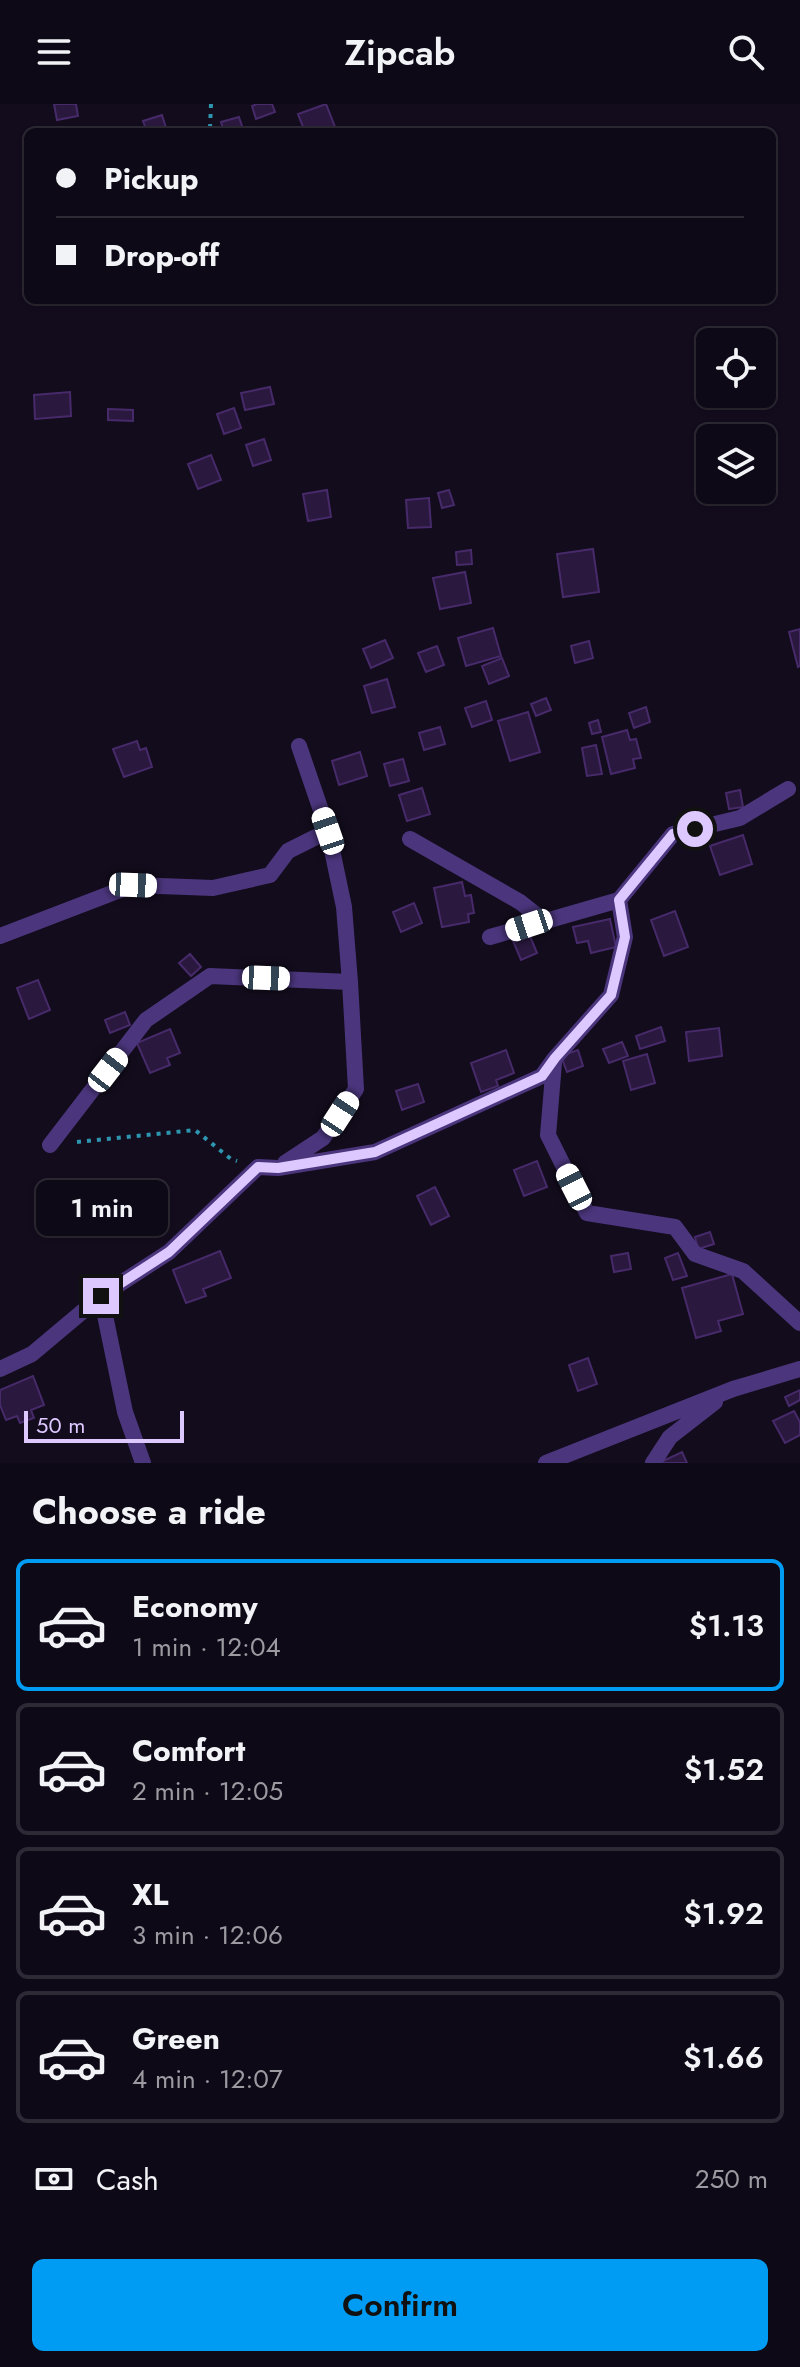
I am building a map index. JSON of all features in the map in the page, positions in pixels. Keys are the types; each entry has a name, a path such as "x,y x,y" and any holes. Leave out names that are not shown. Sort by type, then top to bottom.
{"street":[{"path":"278,1168 323,1138 356,1089 344,907 328,831 299,746"},
{"path":"490,937 619,900 673,834 740,818 788,789"},
{"path":"0,936 133,885 213,888 270,875 288,851 328,831"},
{"path":"410,839 520,902 544,921"},
{"path":"0,1369 32,1354 101,1296 169,1252 258,1167 278,1168 375,1152 542,1076 611,995 625,937 619,900"},
{"path":"50,1145 146,1020 210,976 350,982"},
{"path":"555,1058 548,1135 587,1213 675,1227 695,1254 743,1271 800,1323"},
{"path":"101,1296 125,1412 143,1463"},
{"path":"546,1463 733,1389 800,1369"},
{"path":"653,1463 670,1437 733,1389"}],"path":[{"path":"210,128 211,104"},
{"path":"50,1145 195,1130 231,1159 258,1167"}],"building":[{"path":"54,104 76,104 78,116 57,120"},
{"path":"272,104 275,112 256,119 252,106"},
{"path":"326,104 335,128 303,128 298,114"},
{"path":"162,115 166,128 146,128 143,121"},
{"path":"239,117 243,128 223,128 221,122"},
{"path":"270,387 274,404 245,410 241,393"},
{"path":"70,392 71,416 35,419 34,395"},
{"path":"234,408 241,428 224,434 217,414"},
{"path":"108,409 133,410 133,421 108,420"},
{"path":"264,439 271,460 253,466 246,445"},
{"path":"211,455 221,480 198,489 188,464"},
{"path":"327,490 331,517 308,521 303,494"},
{"path":"449,490 454,505 442,508 438,493"},
{"path":"429,498 431,527 408,528 406,500"},
{"path":"593,549 599,592 563,597 557,554"},
{"path":"471,550 472,564 457,565 456,552"},
{"path":"465,572 471,603 440,609 433,578"},
{"path":"493,628 501,656 466,666 458,638"},
{"path":"800,629 800,666 798,667 789,632"},
{"path":"385,640 393,658 371,668 363,649"},
{"path":"589,641 593,658 575,663 571,646"},
{"path":"437,646 444,665 426,672 418,653"},
{"path":"502,658 509,676 489,684 482,666"},
{"path":"387,679 395,707 372,713 364,686"},
{"path":"546,698 551,710 536,716 531,704"},
{"path":"486,701 492,720 472,727 465,708"},
{"path":"646,707 650,722 634,728 629,713"},
{"path":"528,712 540,752 510,761 498,721"},
{"path":"598,720 601,732 592,734 589,723"},
{"path":"440,727 445,744 424,750 419,733"},
{"path":"627,730 630,740 636,739 641,758 633,759 635,768 611,774 602,737"},
{"path":"137,741 140,750 146,748 152,767 124,777 113,749"},
{"path":"596,745 602,774 587,776 582,748"},
{"path":"360,752 367,776 339,785 332,761"},
{"path":"403,759 409,781 390,786 384,764"},
{"path":"422,788 430,814 407,821 399,795"},
{"path":"740,790 743,807 729,809 726,793"},
{"path":"743,835 752,864 720,875 710,846"},
{"path":"462,882 465,896 471,895 474,913 468,914 469,922 442,927 434,888"},
{"path":"414,903 422,923 401,932 393,912"},
{"path":"675,911 688,947 664,956 651,920"},
{"path":"610,919 616,947 591,953 588,941 577,943 573,927"},
{"path":"527,929 537,953 521,960 511,936"},
{"path":"190,954 201,967 191,976 179,963"},
{"path":"38,980 50,1010 29,1019 17,988"},
{"path":"125,1012 130,1025 110,1033 105,1020"},
{"path":"661,1027 665,1041 640,1049 636,1036"},
{"path":"719,1028 722,1056 689,1061 686,1032"},
{"path":"170,1029 180,1053 167,1058 170,1065 150,1073 137,1043"},
{"path":"622,1042 628,1056 609,1063 603,1049"},
{"path":"506,1050 514,1073 496,1080 498,1086 481,1092 471,1063"},
{"path":"578,1050 583,1066 567,1072 561,1056"},
{"path":"647,1054 655,1083 631,1090 623,1061"},
{"path":"418,1084 424,1102 402,1110 396,1091"},
{"path":"537,1161 547,1187 524,1196 514,1170"},
{"path":"435,1187 449,1216 431,1225 417,1196"},
{"path":"710,1232 714,1244 698,1249 695,1237"},
{"path":"220,1251 231,1278 203,1289 206,1296 186,1303 173,1270"},
{"path":"628,1253 631,1269 614,1272 611,1256"},
{"path":"678,1253 687,1276 673,1280 665,1258"},
{"path":"732,1274 743,1314 718,1321 721,1331 696,1338 682,1288"},
{"path":"588,1358 597,1384 578,1391 569,1365"},
{"path":"33,1376 44,1405 31,1410 34,1418 20,1423 17,1416 6,1420 0,1405 0,1390"},
{"path":"800,1390 800,1400 789,1406 785,1397"},
{"path":"794,1411 800,1422 800,1435 785,1443 773,1421"},
{"path":"682,1452 687,1463 664,1463 663,1461"}],"route":[{"path":"101,1296 169,1252 258,1167 278,1168 375,1152 542,1076 611,995 625,937 619,900 673,834 695,829"}]}
